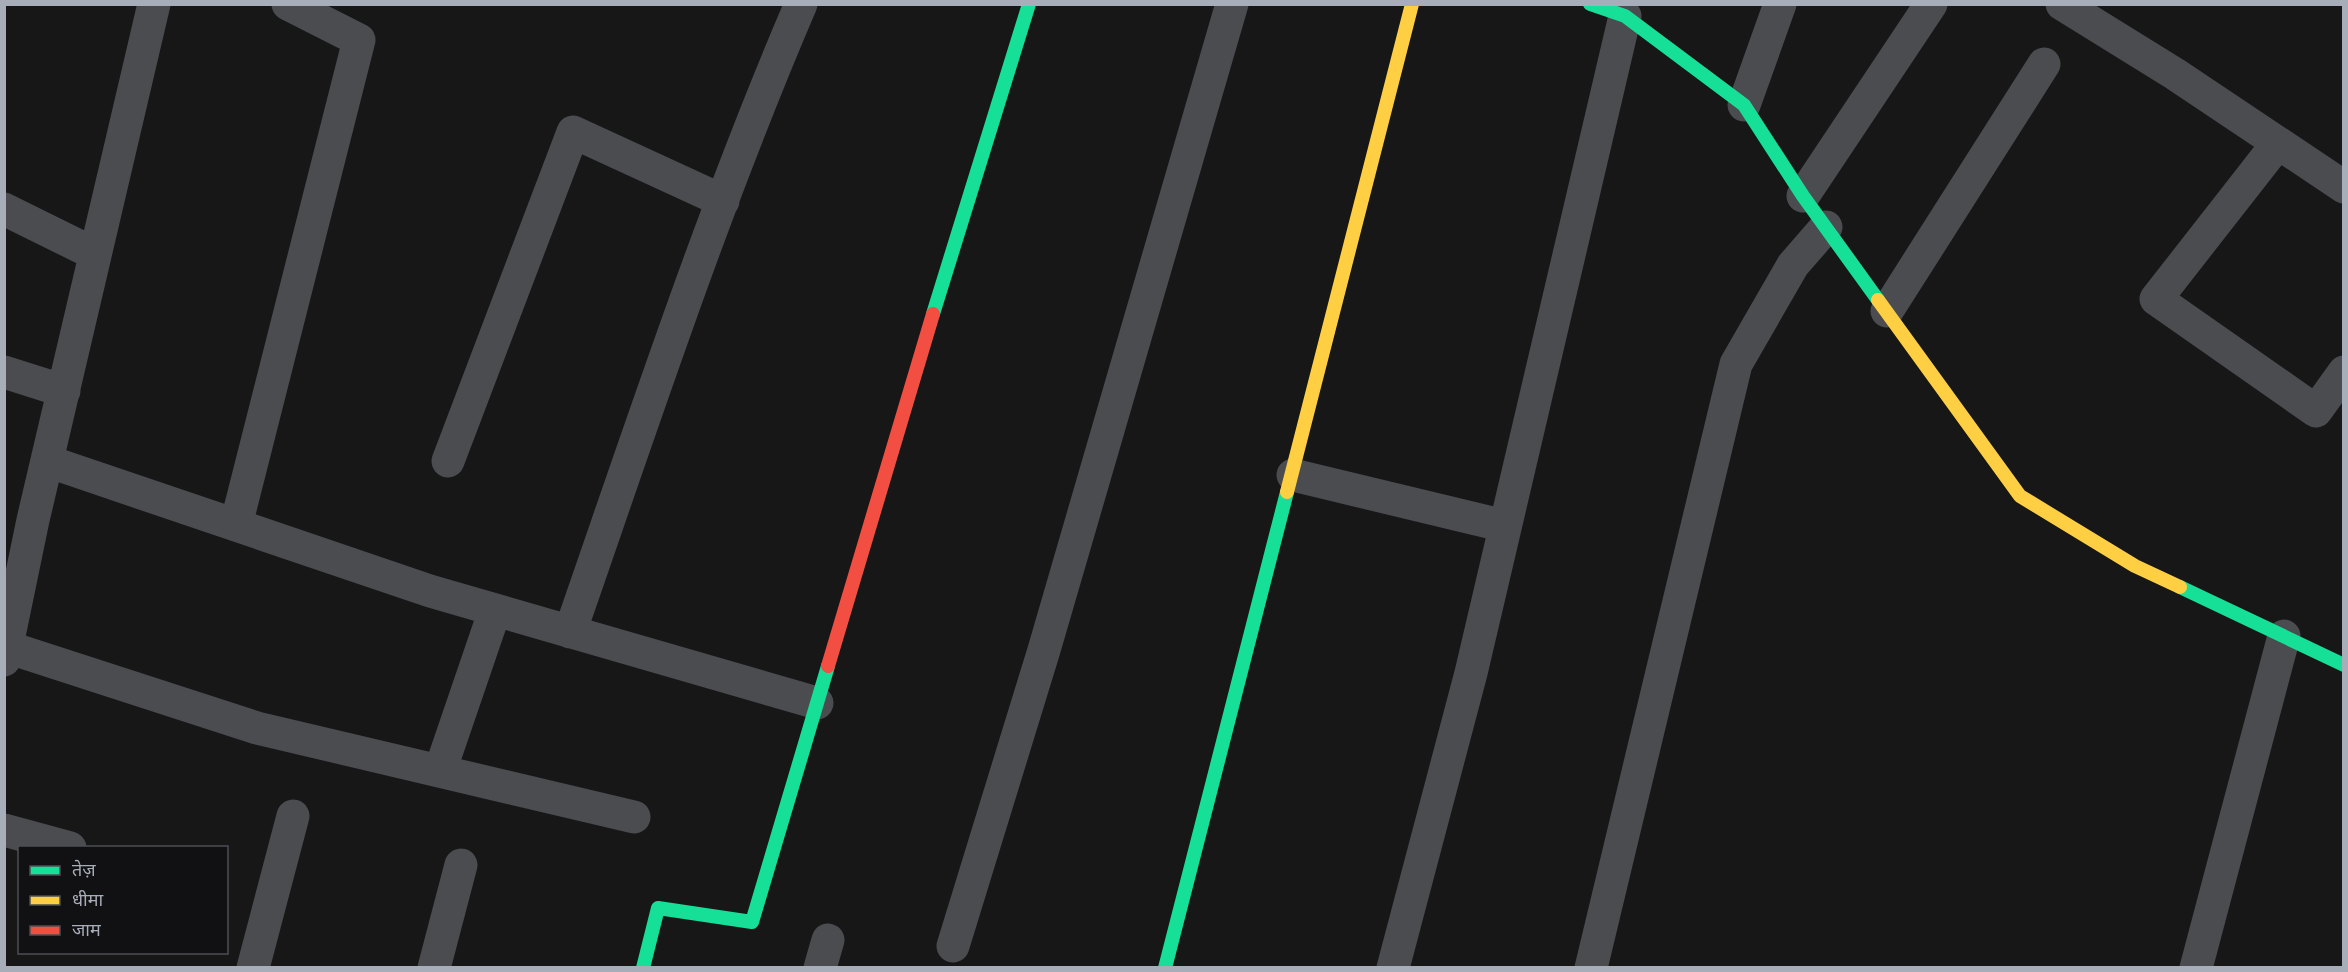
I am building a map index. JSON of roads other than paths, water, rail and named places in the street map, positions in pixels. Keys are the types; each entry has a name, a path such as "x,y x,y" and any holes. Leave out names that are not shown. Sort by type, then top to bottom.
{"street":[{"path":"154,4 47,461 10,608 6,654 257,728 634,817"},
{"path":"236,525 359,40 288,4"},
{"path":"570,632 723,201 766,85 801,4"},
{"path":"643,968 658,908 752,922 974,178 1029,4"},
{"path":"953,946 1044,650 1232,4"},
{"path":"1165,968 1412,4"},
{"path":"1590,4 1625,16 1744,105 1803,196 2020,496 2135,566 2343,665"},
{"path":"1744,105 1780,4"},
{"path":"1803,196 1931,4"},
{"path":"2062,4 2175,74 2343,187"},
{"path":"1393,968 1471,673 1625,16"},
{"path":"1887,311 2044,64"},
{"path":"448,461 573,132 723,201"},
{"path":"2278,143 2156,299 2316,411 2343,372"},
{"path":"4,209 95,254"},
{"path":"1591,968 1736,364 1793,265 1826,227"},
{"path":"4,372 63,391"},
{"path":"47,461 430,591 817,703"},
{"path":"1293,475 1505,526"},
{"path":"440,771 495,610"},
{"path":"2196,968 2284,636"},
{"path":"253,968 293,816"},
{"path":"4,830 63,846"},
{"path":"434,968 461,865"}]}
